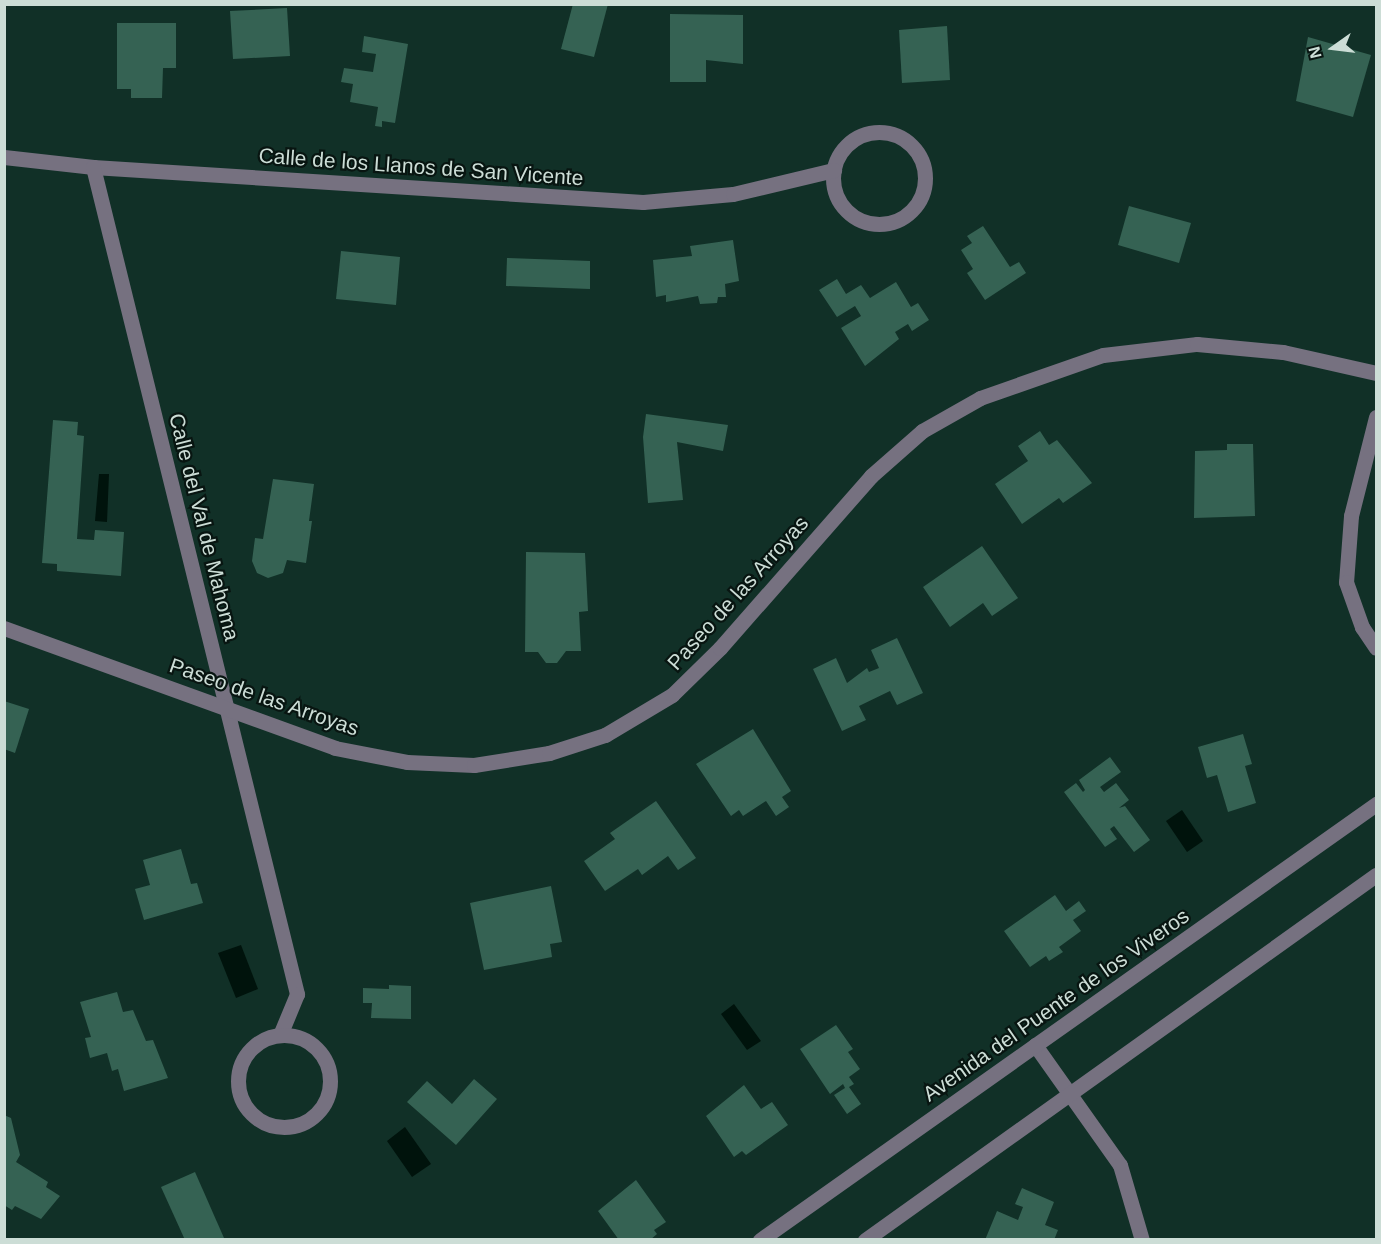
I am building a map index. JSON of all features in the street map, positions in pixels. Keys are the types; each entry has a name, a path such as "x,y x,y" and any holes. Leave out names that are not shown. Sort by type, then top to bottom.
{"street":[{"path":"877,132 907,141 917,152 924,183 912,210 886,223 872,224 846,210 838,198 834,170 849,143 877,132"},
{"name":"Calle de los Llanos de San Vicente","path":"4,157 93,167 643,202 733,194 834,170"},
{"name":"Calle del Val de Mahoma","path":"93,167 297,994 280,1035"},
{"name":"Paseo de las Arroyas","path":"4,628 335,748 407,762 474,765 549,753 605,735 672,695 720,648 871,476 922,431 980,398 1103,355 1197,344 1283,352 1377,373"},
{"path":"1377,417 1351,516 1346,582 1362,627 1377,648"},
{"name":"Avenida del Puente de los Viveros","path":"760,1239 1377,804"},
{"path":"865,1239 1377,875"},
{"path":"280,1035 296,1036 322,1055 330,1085 317,1114 288,1127 261,1121 250,1112 238,1085 239,1071 254,1046 280,1035"},
{"path":"1035,1046 1120,1165 1143,1239"}],"shaded area":[{"path":"99,474 109,474 107,522 95,521"},
{"path":"1182,810 1203,841 1187,852 1166,821"},
{"path":"241,945 258,989 236,998 218,953"},
{"path":"734,1004 761,1041 747,1050 721,1014"},
{"path":"405,1127 431,1164 412,1177 387,1141"}],"building":[{"path":"573,4 608,4 594,57 561,49"},
{"path":"287,8 290,56 233,59 230,11"},
{"path":"670,14 743,15 743,64 706,60 706,82 670,82"},
{"path":"117,23 176,23 176,68 163,68 162,98 131,98 131,89 117,89"},
{"path":"947,26 950,80 902,83 899,30"},
{"path":"364,36 408,44 395,123 382,121 382,127 375,126 378,107 350,102 353,84 341,82 344,68 373,72 376,54 362,52"},
{"path":"1308,37 1371,55 1353,117 1296,101"},
{"path":"1129,206 1191,223 1179,263 1118,245"},
{"path":"983,226 1010,267 1019,262 1026,273 985,300 967,273 973,269 961,250 972,243 967,236"},
{"path":"733,240 739,281 725,284 726,297 718,297 717,303 700,304 698,296 666,302 666,295 656,297 653,260 692,256 690,246"},
{"path":"341,251 400,257 396,305 336,299"},
{"path":"507,258 590,261 590,289 506,286"},
{"path":"837,279 846,294 861,285 870,298 896,282 911,307 918,303 929,320 912,331 908,324 895,332 899,339 865,366 841,328 861,316 855,306 837,317 819,290"},
{"path":"646,414 728,425 723,451 677,442 683,500 648,503 643,437"},
{"path":"53,420 78,422 77,435 84,436 77,539 94,540 95,530 124,532 121,576 57,571 57,564 42,563"},
{"path":"1040,431 1049,445 1057,440 1092,483 1063,503 1059,498 1022,524 995,484 1028,461 1018,446"},
{"path":"1227,444 1253,444 1255,516 1194,518 1195,451 1227,450"},
{"path":"273,479 314,484 306,563 287,560 283,573 268,578 257,573 252,561 255,538 263,539"},
{"path":"982,546 1018,598 992,616 983,603 950,627 923,587"},
{"path":"526,552 585,553 588,611 579,612 581,651 566,651 557,663 546,663 538,652 525,652"},
{"path":"897,638 923,693 897,705 890,691 859,706 866,720 842,731 813,669 836,658 847,683 867,668 869,672 879,668 871,650"},
{"path":"4,701 29,709 15,753 4,749"},
{"path":"753,729 791,791 782,797 789,807 776,816 766,801 743,816 739,810 731,816 696,764"},
{"path":"1243,734 1252,764 1245,766 1256,803 1228,812 1217,775 1207,778 1198,747"},
{"path":"1110,757 1121,772 1100,787 1104,792 1116,783 1129,800 1119,808 1125,806 1150,840 1134,852 1114,826 1110,829 1117,839 1105,847 1064,792 1076,783 1083,792 1085,790 1079,780"},
{"path":"656,801 696,858 678,870 668,856 642,875 638,869 605,891 584,861 615,839 610,833"},
{"path":"181,849 191,884 197,883 203,903 144,920 135,889 150,885 143,860"},
{"path":"551,886 562,942 550,944 552,957 484,970 470,903"},
{"path":"1055,895 1066,911 1079,901 1086,911 1073,920 1081,931 1059,947 1063,952 1049,961 1046,956 1030,967 1004,931"},
{"path":"389,985 411,986 411,1019 371,1018 372,1003 363,1003 363,988 389,989"},
{"path":"117,992 123,1012 133,1010 146,1041 153,1040 168,1078 124,1091 118,1069 112,1071 107,1053 90,1058 85,1038 91,1037 80,1002"},
{"path":"836,1025 853,1049 848,1052 860,1069 849,1077 854,1084 849,1087 861,1104 847,1114 834,1095 845,1088 843,1084 830,1094 800,1049"},
{"path":"474,1079 497,1099 456,1145 407,1102 427,1081 452,1104"},
{"path":"744,1085 761,1109 772,1102 788,1125 746,1155 742,1151 734,1157 706,1116"},
{"path":"4,1115 11,1118 20,1155 16,1162 48,1182 46,1187 60,1196 41,1219 15,1206 12,1210 4,1205"},
{"path":"195,1172 224,1238 220,1240 185,1240 161,1187"},
{"path":"636,1180 666,1222 654,1230 657,1234 650,1240 619,1240 598,1211"},
{"path":"1022,1188 1054,1202 1045,1225 1058,1230 1054,1240 985,1240 997,1211 1018,1220 1023,1207 1015,1204"}]}
